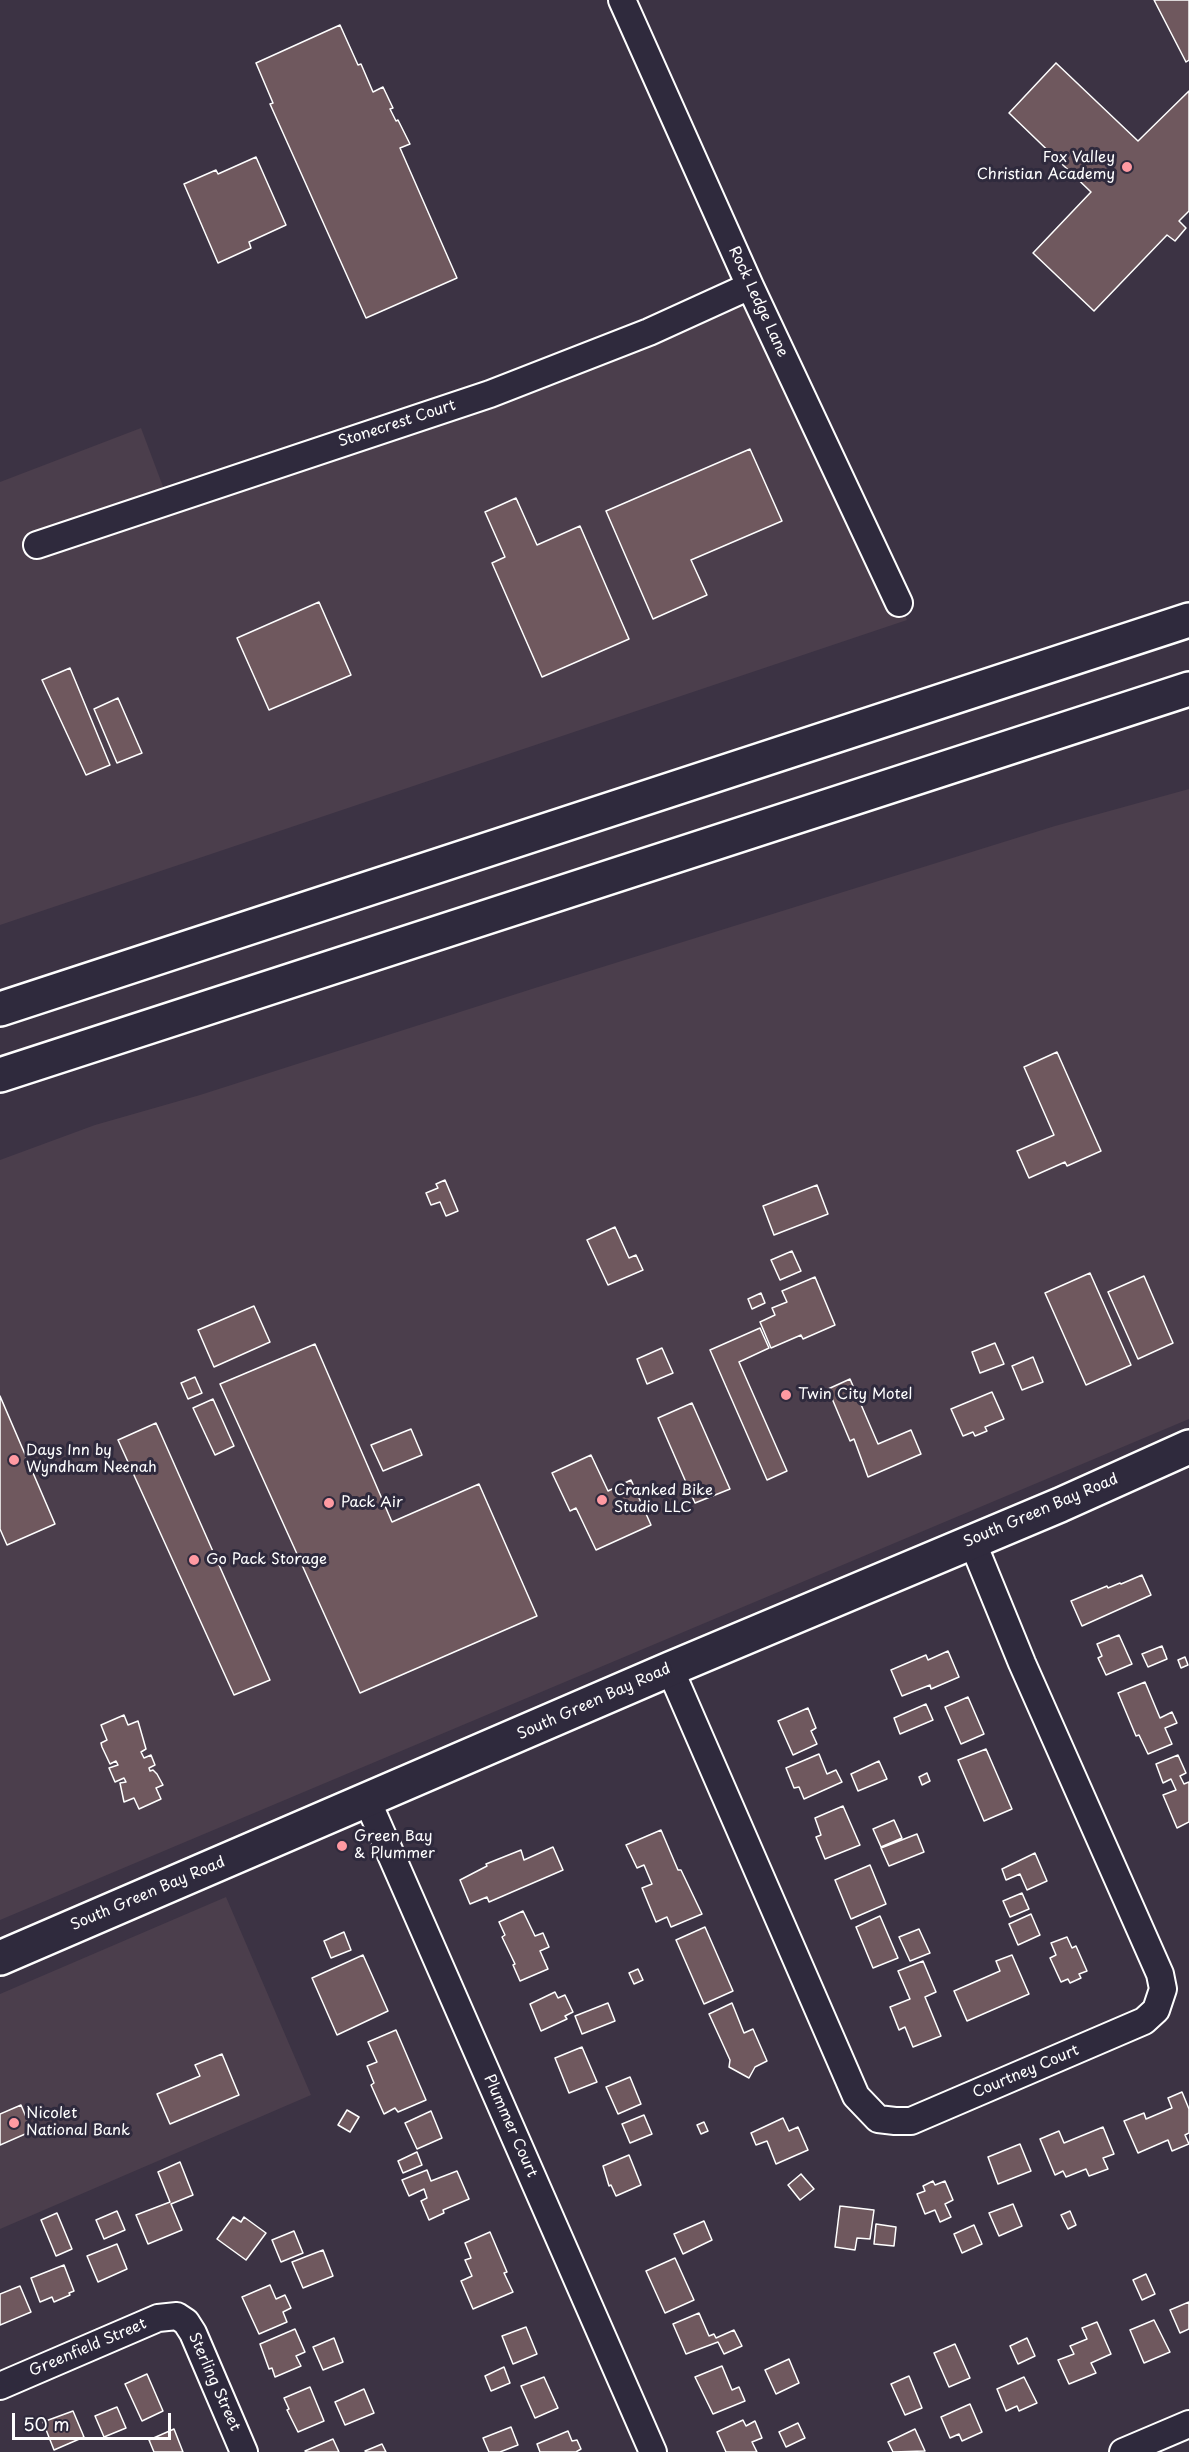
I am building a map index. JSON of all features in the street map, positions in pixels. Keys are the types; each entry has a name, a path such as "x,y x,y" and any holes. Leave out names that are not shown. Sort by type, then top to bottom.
{"main road":[{"path":"0,1009 1189,620"},
{"path":"0,1074 1189,689"},
{"name":"South Green Bay Road","path":"0,1958 1189,1447"}],"street":[{"name":"Rock Ledge Lane","path":"622,0 750,286 899,603"},
{"name":"Stonecrest Court","path":"37,545 490,394 650,332 750,286"},
{"name":"Courtney Court","path":"670,1669 856,2096 878,2119 911,2121 1144,2021 1156,2010 1163,1989 1160,1974 1022,1663 972,1541"},
{"name":"Plummer Court","path":"367,1800 653,2452"},
{"name":"Greenfield Street","path":"0,2386 158,2319 177,2316"},
{"name":"Sterling Street","path":"177,2316 186,2322 193,2333 244,2452"},
{"path":"1123,2452 1189,2424"}],"shaded area":[{"path":"750,286 907,620 0,925 0,482 141,428 168,500"},
{"path":"1189,789 1189,1419 0,1920 0,1160 95,1125 200,1095 1055,826"},
{"path":"226,1897 311,2095 0,2229 0,1994"}],"building":[{"path":"1154,0 1189,0 1189,60 1186,62"},
{"path":"340,25 373,92 383,87 393,108 390,109 410,144 400,148 457,278 366,318 270,104 273,103 256,63"},
{"name":"Fox Valley Christian Academy","path":"1056,63 1138,141 1189,91 1189,211 1179,221 1186,228 1175,241 1167,235 1094,311 1033,253 1091,192 1009,113"},
{"path":"256,157 286,225 249,242 251,248 218,263 184,184 216,170 218,174"},
{"path":"750,449 782,521 691,560 707,595 653,619 606,511"},
{"path":"516,498 537,545 580,526 629,639 542,677 492,563 505,557 485,512"},
{"path":"319,602 351,675 269,710 237,638"},
{"path":"70,668 110,765 86,775 42,680"},
{"path":"118,698 142,753 117,763 94,709"},
{"path":"1057,1052 1101,1151 1067,1166 1065,1162 1029,1178 1017,1151 1054,1135 1024,1067"},
{"path":"445,1180 458,1211 446,1216 440,1202 431,1205 426,1193 438,1188 436,1184"},
{"path":"817,1185 828,1214 774,1235 763,1206"},
{"path":"615,1227 629,1258 636,1255 643,1270 608,1285 587,1240"},
{"path":"792,1251 801,1271 780,1280 771,1260"},
{"path":"1090,1273 1131,1365 1086,1385 1045,1293"},
{"path":"1144,1276 1173,1343 1138,1359 1108,1292"},
{"path":"815,1277 835,1325 803,1339 801,1335 771,1348 760,1322 775,1315 772,1308 787,1302 782,1291"},
{"path":"761,1293 765,1303 752,1309 748,1299"},
{"path":"254,1306 270,1342 214,1367 198,1330"},
{"path":"760,1328 769,1348 739,1362 787,1471 767,1480 710,1350"},
{"path":"995,1343 1004,1364 980,1373 972,1352"},
{"name":"Pack Air","path":"315,1344 392,1522 479,1484 537,1616 360,1693 220,1384"},
{"path":"662,1348 673,1373 647,1384 637,1359"},
{"path":"1033,1357 1043,1382 1022,1390 1012,1366"},
{"path":"195,1377 202,1393 188,1399 181,1383"},
{"path":"850,1379 878,1444 911,1430 921,1454 868,1477 854,1439 850,1441 828,1389"},
{"path":"992,1392 1004,1419 985,1427 987,1431 975,1436 973,1432 963,1436 951,1409"},
{"name":"Days Inn by Wyndham Neenah","path":"0,1396 55,1524 7,1545 0,1529"},
{"path":"213,1399 234,1446 215,1455 193,1408"},
{"path":"692,1403 730,1489 695,1503 658,1418"},
{"name":"Go Pack Storage","path":"156,1423 270,1680 234,1695 118,1440"},
{"path":"411,1429 422,1455 383,1471 371,1445"},
{"name":"Cranked Bike Studio LLC","path":"591,1455 608,1491 631,1480 651,1525 596,1550 576,1508 570,1511 552,1473"},
{"path":"1142,1575 1151,1595 1082,1626 1071,1601"},
{"path":"1119,1635 1132,1664 1106,1675 1098,1658 1102,1656 1097,1644"},
{"path":"1162,1646 1167,1659 1148,1667 1142,1654"},
{"path":"948,1651 959,1677 931,1689 930,1685 902,1696 891,1670 926,1655 928,1660"},
{"path":"1185,1657 1188,1665 1181,1668 1178,1660"},
{"path":"1145,1682 1160,1718 1172,1712 1177,1723 1165,1728 1172,1744 1148,1754 1139,1735 1136,1736 1118,1693"},
{"path":"968,1697 984,1734 961,1744 945,1707"},
{"path":"926,1704 933,1720 900,1734 894,1718"},
{"path":"808,1708 816,1728 811,1731 817,1744 793,1755 778,1721"},
{"path":"124,1715 128,1725 138,1721 146,1749 141,1752 144,1758 151,1755 155,1765 149,1768 150,1771 153,1770 157,1774 163,1785 156,1788 161,1799 139,1809 134,1798 124,1802 120,1783 126,1782 124,1778 115,1782 109,1768 118,1765 116,1761 110,1764 101,1743 107,1740 101,1725"},
{"path":"986,1749 1012,1809 984,1821 958,1760"},
{"path":"819,1754 827,1774 836,1770 842,1782 804,1799 799,1787 794,1788 786,1768"},
{"path":"1178,1755 1186,1773 1180,1776 1184,1784 1189,1782 1189,1822 1177,1828 1163,1795 1176,1790 1171,1779 1163,1783 1156,1764"},
{"path":"879,1761 887,1779 858,1791 851,1774"},
{"path":"927,1773 930,1781 922,1785 919,1777"},
{"path":"843,1806 860,1845 825,1859 816,1837 821,1835 815,1818"},
{"path":"894,1820 902,1838 881,1847 873,1829"},
{"path":"661,1830 678,1870 681,1870 702,1914 671,1927 667,1917 656,1922 642,1888 652,1884 644,1865 637,1868 626,1845"},
{"path":"917,1834 924,1852 889,1866 881,1848"},
{"path":"553,1847 563,1870 489,1902 487,1897 470,1904 460,1880 487,1866 486,1864 521,1850 524,1860"},
{"path":"1035,1853 1047,1881 1027,1890 1020,1874 1006,1880 1002,1869"},
{"path":"870,1865 886,1904 851,1919 835,1880"},
{"path":"1022,1893 1029,1909 1010,1917 1003,1901"},
{"path":"523,1911 535,1936 543,1933 549,1947 540,1951 548,1969 520,1981 513,1965 515,1964 502,1937 505,1935 499,1922"},
{"path":"1031,1914 1040,1935 1018,1945 1009,1924"},
{"path":"880,1916 898,1958 873,1968 856,1927"},
{"path":"705,1927 733,1991 704,2004 676,1940"},
{"path":"919,1929 930,1953 910,1961 899,1937"},
{"path":"344,1932 351,1950 331,1958 324,1941"},
{"path":"1067,1937 1072,1948 1076,1946 1087,1971 1079,1974 1081,1978 1070,1983 1068,1979 1061,1982 1050,1958 1056,1955 1051,1943"},
{"path":"363,1955 388,2011 337,2035 312,1978"},
{"path":"1012,1955 1029,1994 967,2021 954,1991 1000,1971 996,1961"},
{"path":"923,1961 936,1992 925,1997 941,2036 913,2047 905,2027 899,2030 890,2007 910,1999 898,1971"},
{"path":"638,1969 643,1980 634,1984 629,1973"},
{"path":"555,1992 558,1998 565,1995 573,2012 565,2016 567,2019 541,2031 530,2004"},
{"path":"608,2003 615,2021 582,2034 575,2016"},
{"path":"732,2003 744,2033 753,2029 767,2061 755,2067 749,2078 729,2067 730,2060 709,2014"},
{"path":"396,2030 426,2100 398,2112 395,2108 384,2114 371,2085 374,2083 367,2066 377,2062 368,2042"},
{"path":"582,2047 597,2082 569,2093 555,2058"},
{"path":"222,2054 239,2095 170,2124 157,2094 200,2076 195,2065"},
{"path":"630,2077 641,2104 618,2114 606,2087"},
{"path":"1182,2092 1189,2109 1189,2133 1185,2135 1189,2144 1172,2151 1168,2140 1138,2153 1124,2121 1144,2113 1146,2119 1172,2108 1168,2098"},
{"name":"Nicolet National Bank","path":"21,2105 32,2131 0,2145 0,2114"},
{"path":"347,2110 359,2117 350,2132 338,2125"},
{"path":"431,2111 442,2138 417,2149 405,2123"},
{"path":"644,2115 652,2134 630,2143 622,2124"},
{"path":"783,2118 789,2131 798,2127 808,2150 776,2164 767,2141 756,2145 751,2133"},
{"path":"704,2122 708,2131 701,2134 697,2125"},
{"path":"1103,2127 1114,2154 1103,2158 1108,2169 1089,2176 1086,2169 1066,2177 1063,2171 1055,2175 1040,2139 1059,2131 1064,2143"},
{"path":"1020,2144 1031,2171 998,2184 988,2157"},
{"path":"417,2152 422,2165 403,2173 398,2161"},
{"path":"629,2155 641,2185 616,2196 611,2185 609,2186 603,2166"},
{"path":"180,2162 193,2195 171,2204 182,2230 148,2244 136,2215 170,2202 158,2172"},
{"path":"427,2170 431,2181 457,2171 469,2199 443,2210 444,2213 429,2220 421,2201 427,2198 424,2189 409,2196 402,2180"},
{"path":"801,2174 814,2189 800,2200 788,2185"},
{"path":"933,2181 935,2185 945,2181 953,2200 945,2204 951,2217 940,2222 935,2210 925,2214 917,2194 925,2191 923,2186"},
{"path":"1013,2204 1022,2226 999,2236 989,2213"},
{"path":"840,2206 874,2210 870,2239 857,2238 855,2250 835,2247"},
{"path":"117,2211 125,2230 104,2239 96,2220"},
{"path":"1070,2211 1076,2225 1068,2229 1061,2215"},
{"path":"57,2213 72,2249 56,2256 41,2220"},
{"path":"233,2217 241,2222 244,2217 266,2233 246,2260 217,2239"},
{"path":"704,2221 712,2240 683,2254 674,2234"},
{"path":"876,2224 896,2227 894,2246 874,2244"},
{"path":"974,2225 982,2244 962,2253 954,2234"},
{"path":"294,2231 303,2253 281,2262 272,2240"},
{"path":"490,2232 513,2292 473,2309 461,2281 472,2276 465,2260 471,2258 465,2243"},
{"path":"117,2244 127,2269 98,2282 87,2256"},
{"path":"323,2250 333,2276 303,2288 292,2262"},
{"path":"675,2258 694,2300 665,2313 646,2271"},
{"path":"64,2265 74,2291 54,2302 52,2297 40,2302 31,2278"},
{"path":"1146,2274 1155,2294 1142,2300 1133,2280"},
{"path":"270,2285 276,2299 285,2295 291,2308 283,2312 287,2322 259,2334 242,2297"},
{"path":"20,2286 31,2312 0,2325 0,2294"},
{"path":"1189,2302 1189,2329 1180,2333 1170,2310"},
{"path":"699,2313 709,2336 714,2334 716,2338 734,2330 742,2346 724,2354 718,2342 686,2354 673,2324"},
{"path":"1154,2320 1170,2352 1144,2363 1130,2330"},
{"path":"1097,2322 1111,2354 1091,2363 1096,2373 1069,2384 1058,2360 1074,2354 1070,2346 1087,2339 1082,2328"},
{"path":"526,2327 537,2354 513,2364 502,2336"},
{"path":"295,2329 305,2352 296,2356 301,2366 275,2377 272,2368 269,2369 260,2344"},
{"path":"334,2338 343,2362 323,2370 313,2347"},
{"path":"1027,2338 1035,2356 1018,2364 1010,2346"},
{"path":"955,2344 970,2378 949,2387 934,2353"},
{"path":"789,2359 799,2383 776,2394 765,2370"},
{"path":"722,2366 732,2390 739,2387 745,2401 713,2414 695,2377"},
{"path":"504,2367 510,2383 491,2391 485,2376"},
{"path":"147,2374 163,2411 142,2421 125,2384"},
{"path":"909,2376 922,2408 905,2415 891,2384"},
{"path":"544,2377 558,2408 535,2418 521,2386"},
{"path":"1024,2377 1037,2403 1019,2411 1017,2406 1006,2411 997,2389"},
{"path":"310,2387 324,2421 298,2432 284,2398"},
{"path":"364,2389 374,2413 345,2425 335,2402"},
{"path":"970,2404 982,2432 962,2441 959,2434 950,2438 941,2417"},
{"path":"117,2407 126,2428 104,2437 95,2416"},
{"path":"73,2411 84,2437 54,2450 43,2422"},
{"path":"743,2420 746,2426 755,2421 762,2438 752,2442 757,2452 726,2452 717,2432"},
{"path":"798,2423 805,2438 786,2447 779,2432"},
{"path":"511,2427 518,2445 500,2452 489,2452 483,2438"},
{"path":"174,2429 183,2452 154,2452 149,2440"},
{"path":"915,2429 925,2451 893,2452 888,2442"},
{"path":"568,2431 572,2441 577,2440 581,2449 576,2452 540,2452 537,2444"},
{"path":"333,2439 339,2452 305,2451"},
{"path":"382,2444 386,2452 365,2451"}],"place":[{"name":"Fox Valley Christian Academy","path":"1127,167"},
{"name":"Twin City Motel","path":"786,1395"},
{"name":"Days Inn by Wyndham Neenah","path":"14,1460"},
{"name":"Cranked Bike Studio LLC","path":"602,1500"},
{"name":"Pack Air","path":"329,1503"},
{"name":"Go Pack Storage","path":"194,1560"},
{"name":"Green Bay & Plummer","path":"342,1846"},
{"name":"Nicolet National Bank","path":"14,2123"}]}
